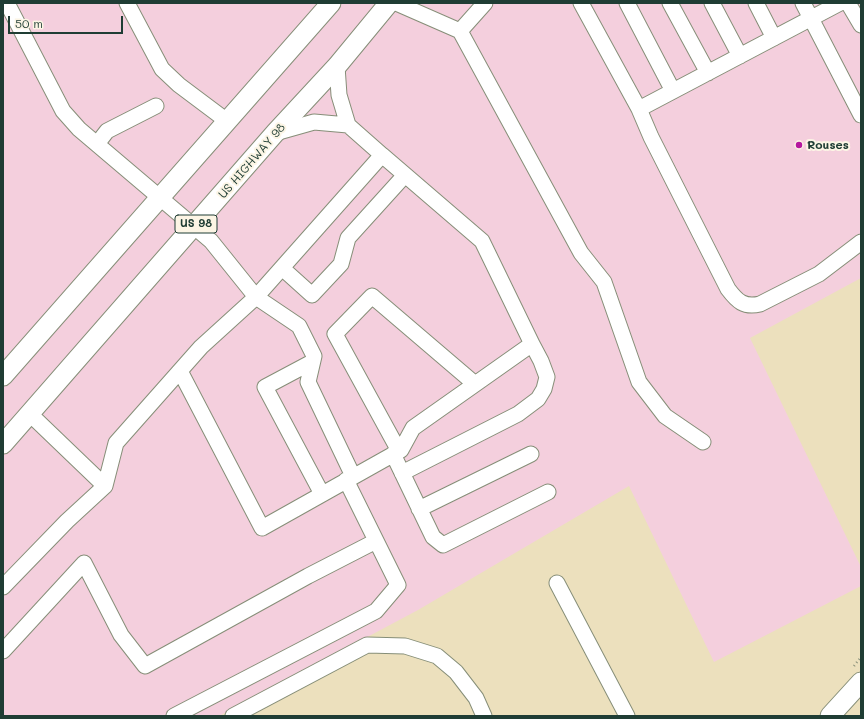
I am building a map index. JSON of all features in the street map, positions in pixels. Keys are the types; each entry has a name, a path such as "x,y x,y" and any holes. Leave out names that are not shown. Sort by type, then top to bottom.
{"main road":[{"path":"3,376 330,3"},
{"name":"US HIGHWAY 98","path":"3,444 275,133 337,66 389,3"},
{"path":"830,716 861,682"}],"street":[{"path":"7,3 64,110 79,129 211,241 256,297 298,326 314,356 308,382 376,541 398,585 376,611 174,716"},
{"path":"127,3 162,69 179,85 227,121"},
{"path":"396,3 460,31 582,253 604,282 639,382 665,416 703,442"},
{"path":"460,31 485,3"},
{"path":"581,3 639,109 651,137 728,289 736,300 745,305 753,306 760,304 819,274 861,242"},
{"path":"627,3 673,91"},
{"path":"670,3 708,73"},
{"path":"712,3 740,56"},
{"path":"756,3 774,38"},
{"path":"803,3 861,115"},
{"path":"639,109 840,3"},
{"path":"848,3 861,25"},
{"path":"337,66 339,94 348,125 482,241 541,361 547,377 544,389 538,399 518,414 402,473"},
{"path":"97,144 107,131 156,106"},
{"path":"275,133 314,122 348,125"},
{"path":"3,587 67,521 105,486 116,443 201,346 256,297 382,155"},
{"path":"282,268 312,295 341,264 348,238 405,174"},
{"path":"475,384 372,296 335,334 396,452 402,473 433,537 443,545 548,492"},
{"path":"180,371 262,528 401,450 413,428 532,344"},
{"path":"312,362 265,387 322,494"},
{"path":"30,414 105,486"},
{"path":"419,509 531,454"},
{"path":"3,651 84,563 121,635 145,666 308,576 376,541"},
{"path":"557,583 627,716"},
{"path":"233,716 367,645 405,646 437,656 456,672 476,698 484,716"}],"shaded area":[{"path":"3,3 861,3 861,278 750,338 861,567 861,586 714,662 629,486 418,610 219,716 3,716"}],"place":[{"name":"Rouses","path":"799,145"}]}
